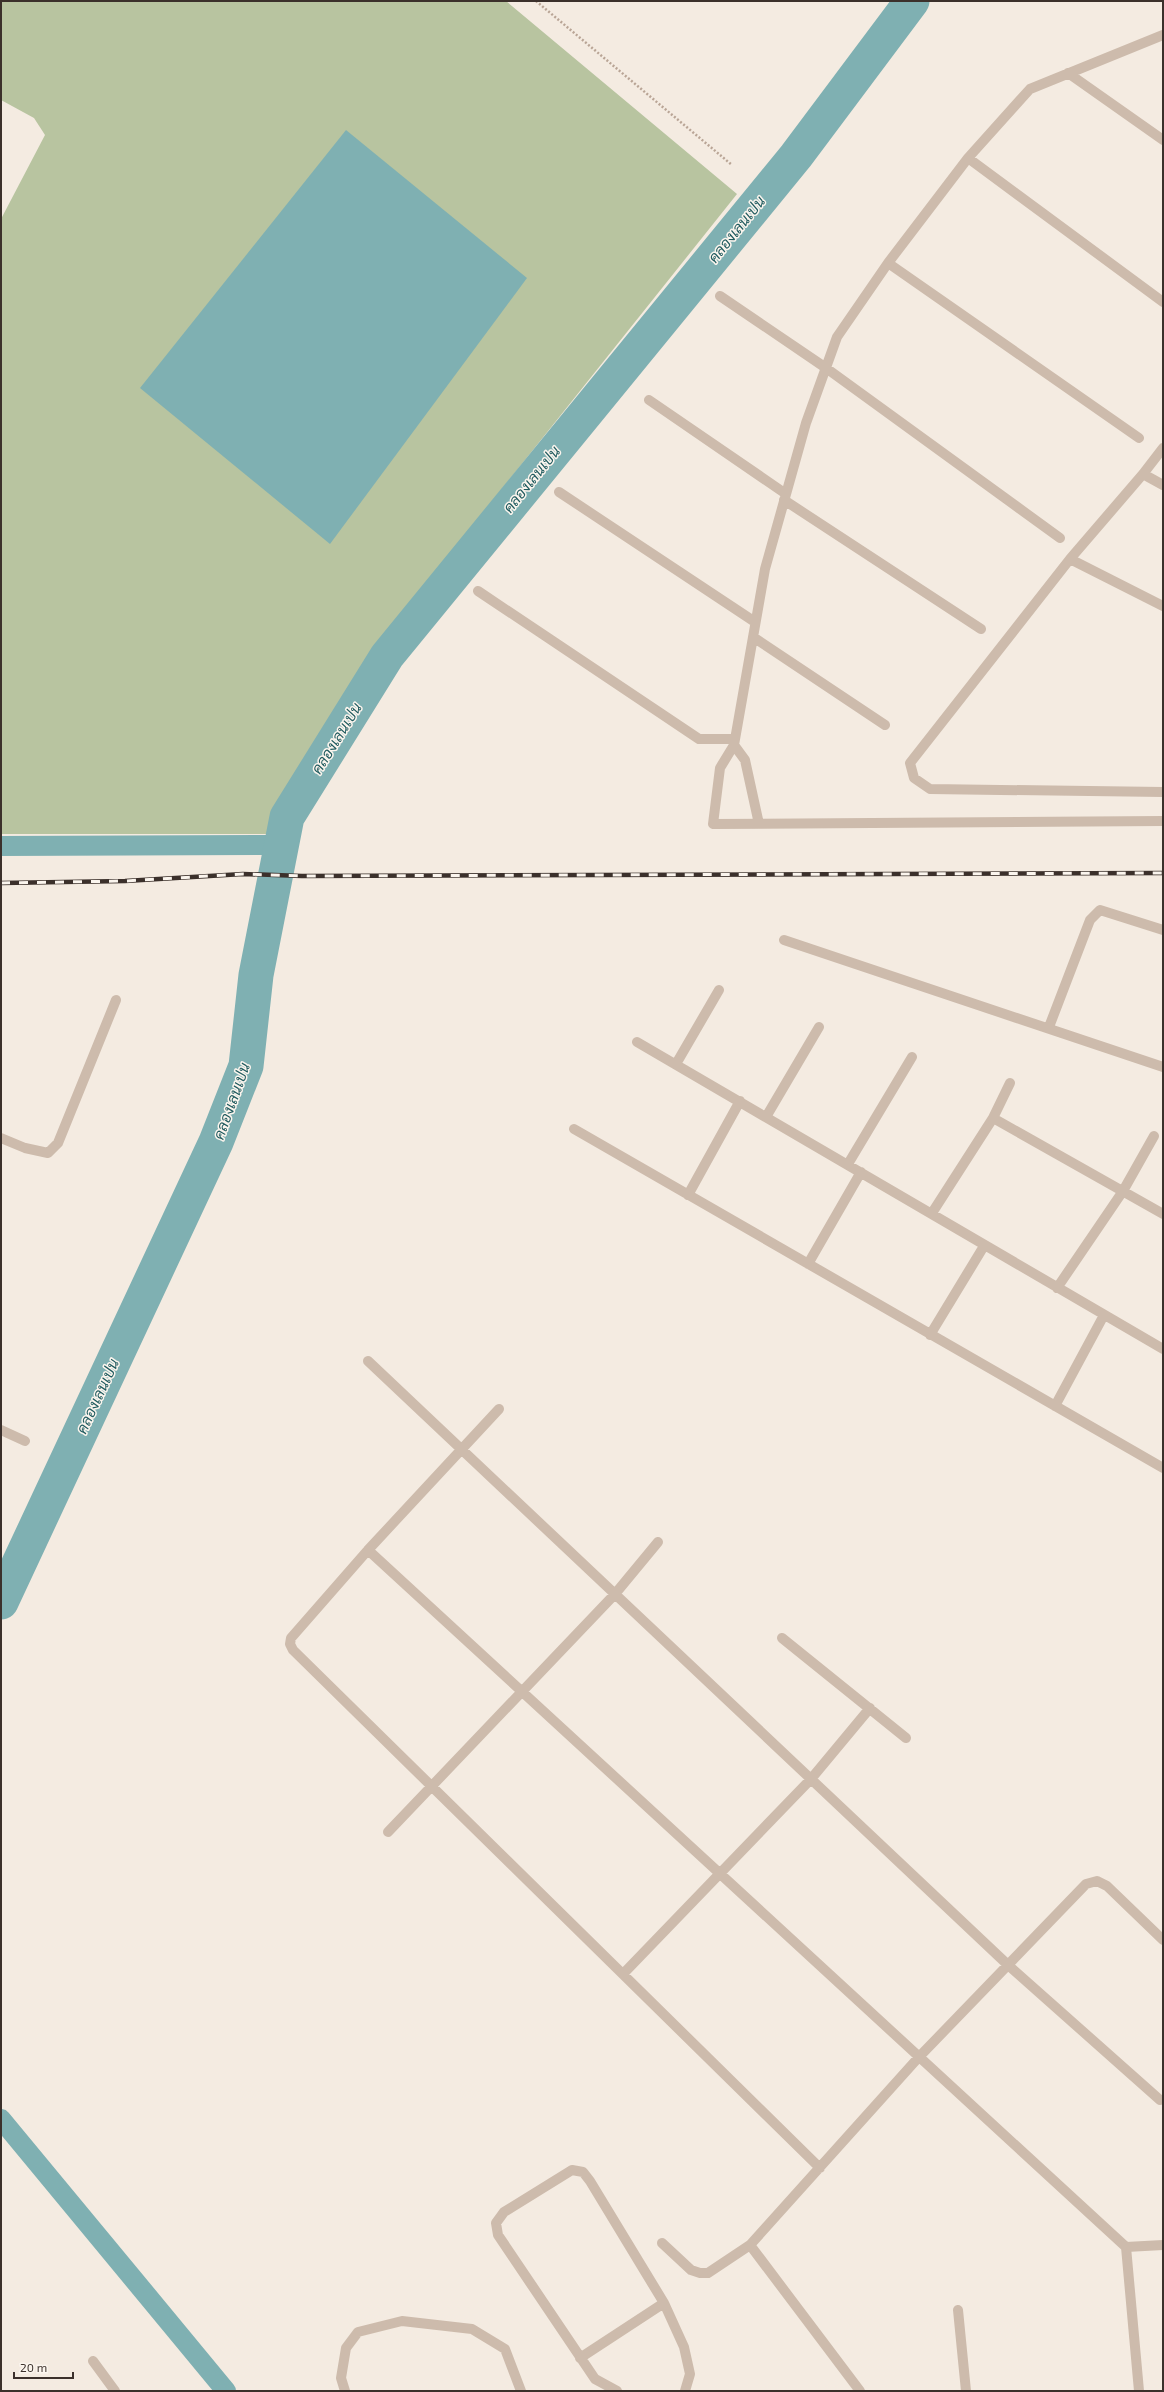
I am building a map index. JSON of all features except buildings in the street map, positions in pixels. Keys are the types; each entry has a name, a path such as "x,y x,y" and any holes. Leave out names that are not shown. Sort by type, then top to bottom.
{"street":[{"path":"1163,35 1030,89 968,158 888,263 837,337 806,423 765,570 735,742 720,768 713,824 1163,821"},
{"path":"1068,74 1163,140"},
{"path":"968,158 1163,302"},
{"path":"888,263 1139,438"},
{"path":"720,296 826,368 1060,538"},
{"path":"649,400 785,497 981,629"},
{"path":"1163,448 1143,474 1070,559 910,764 914,778 930,789 1163,792"},
{"path":"1143,474 1163,485"},
{"path":"559,492 755,622"},
{"path":"1070,559 1163,606"},
{"path":"478,591 699,740 735,742"},
{"path":"753,637 885,725"},
{"path":"735,742 746,760 758,824"},
{"path":"1049,1027 1090,920 1100,910 1163,930"},
{"path":"784,940 1049,1027 1163,1067"},
{"path":"676,1064 719,990"},
{"path":"1,1138 24,1148 48,1153 58,1143 116,1000"},
{"path":"766,1117 819,1026"},
{"path":"637,1042 932,1213 984,1246 1163,1349"},
{"path":"848,1164 912,1057"},
{"path":"932,1213 993,1118 1010,1083"},
{"path":"688,1195 740,1101"},
{"path":"993,1118 1163,1214"},
{"path":"574,1130 1163,1468"},
{"path":"1057,1288 1123,1191 1154,1136"},
{"path":"808,1264 862,1172"},
{"path":"930,1335 984,1246"},
{"path":"1055,1406 1104,1315"},
{"path":"368,1361 1008,1965 1160,2100"},
{"path":"499,1408 368,1550 291,1638 290,1644 293,1650 820,2168"},
{"path":"1,1430 25,1441"},
{"path":"388,1832 615,1594 658,1542"},
{"path":"368,1550 918,2058 1126,2247 1139,2391"},
{"path":"782,1638 906,1738"},
{"path":"623,1974 811,1779 870,1708"},
{"path":"662,2243 692,2270 700,2273 708,2273 750,2245 918,2058 1086,1884 1097,1881 1107,1886 1163,1940"},
{"path":"617,2391 594,2379 498,2235 496,2223 504,2212 572,2170 583,2172 664,2303 684,2347 689,2367 690,2374 685,2391"},
{"path":"750,2245 860,2391"},
{"path":"1126,2247 1163,2245"},
{"path":"580,2358 664,2303"},
{"path":"958,2310 966,2391"},
{"path":"345,2391 341,2378 346,2348 358,2332 402,2321 472,2329 505,2349 521,2391"},
{"path":"93,2361 115,2391"}],"path":[{"path":"536,1 732,165"}],"green space":[{"path":"1,1 506,1 737,194 427,583 339,706 267,834 1,834 1,219 45,135 34,118 1,100"}],"water":[{"path":"346,130 527,278 330,544 140,388"}],"waterway":[{"name":"คลองเลนเปน","path":"1,1602 216,1142 246,1066 256,975 287,817 387,656 796,156 912,1"},
{"path":"1,846 281,845"},
{"path":"1,2119 226,2391"}],"railway":[{"path":"1,883 125,881 243,874 302,876 1163,873"}]}
